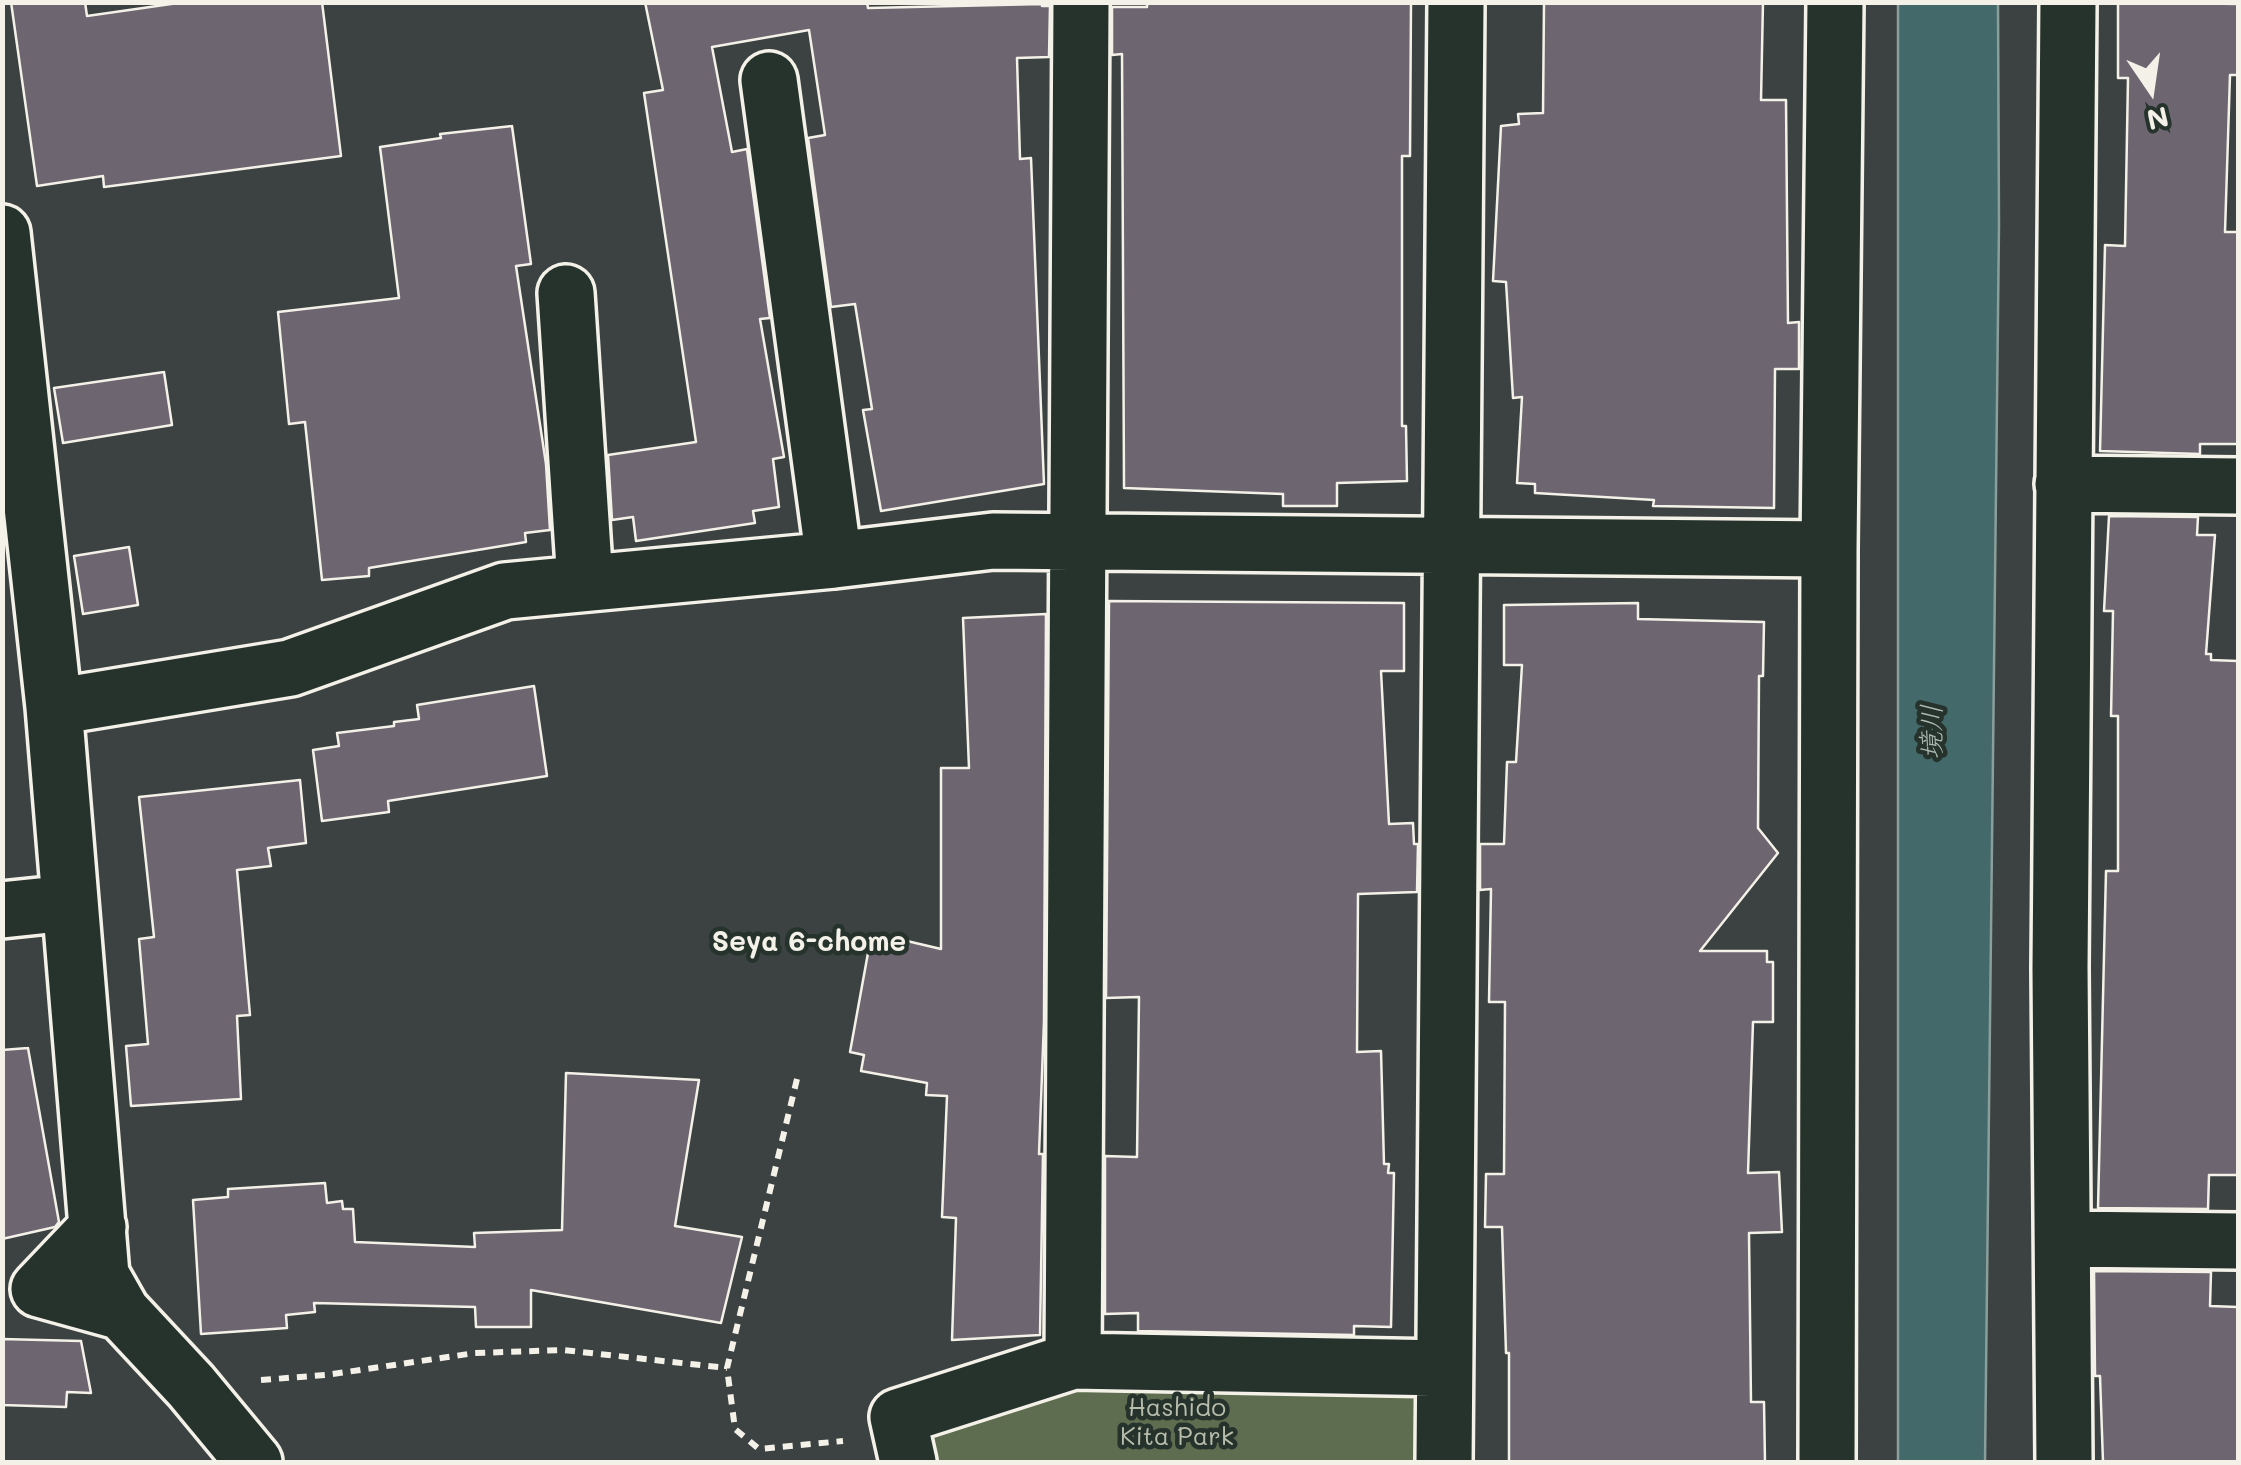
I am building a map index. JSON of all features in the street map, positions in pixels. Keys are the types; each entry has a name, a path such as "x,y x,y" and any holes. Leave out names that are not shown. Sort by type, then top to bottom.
{"street":[{"path":"1073,1361 1081,2"},
{"path":"1444,1462 1456,2"},
{"path":"1826,1462 1835,2"},
{"path":"2064,1462 2060,968 2068,2"},
{"path":"769,80 834,560"},
{"path":"2,233 22,602 54,708 102,1275 122,1312 254,1462"},
{"path":"566,292 586,582"},
{"path":"2064,484 2238,486"},
{"path":"54,708 290,668 505,591 834,560 993,540 1829,549"},
{"path":"2,910 68,903"},
{"path":"21,1292 98,1228"},
{"path":"2064,1239 2238,1241"},
{"path":"21,1292 122,1312"},
{"path":"905,1449 898,1417 1073,1361 1444,1368"}],"path":[{"path":"797,1080 727,1368 735,1429 760,1449 905,1449"},
{"path":"191,1386 326,1375 475,1353 564,1350 727,1368"}],"green space":[{"name":"Hashido Kita Park","path":"1054,1382 1411,1386 1425,1421 1423,1462 933,1462 929,1441 939,1422"}],"water":[{"name":"境川","path":"1898,3 1998,3 1985,1462 1898,1462"}],"building":[{"path":"11,2 85,2 87,16 185,2 322,2 341,156 104,187 103,176 37,186"},
{"path":"645,2 867,2 868,8 1050,6 1049,57 1017,58 1020,159 1031,158 1044,484 881,511 863,410 872,409 855,304 831,307 808,138 825,135 809,30 712,47 732,152 747,149 770,318 760,319 784,457 773,459 779,507 753,511 755,523 636,541 633,517 612,520 608,455 696,442 644,93 663,90"},
{"path":"1147,2 1411,2 1410,156 1402,156 1402,426 1406,426 1407,481 1337,483 1337,506 1283,506 1283,494 1124,488 1122,54 1112,55 1112,7 1147,7"},
{"path":"1544,2 1763,2 1761,100 1786,100 1788,323 1799,322 1799,369 1775,369 1774,508 1653,506 1654,500 1535,493 1535,484 1517,483 1522,397 1513,398 1506,282 1493,281 1501,126 1519,124 1518,114 1543,113"},
{"path":"2118,2 2238,4 2238,75 2230,75 2225,232 2238,232 2238,444 2200,444 2200,454 2100,451 2105,245 2125,246 2128,78 2118,78"},
{"path":"512,126 531,264 516,266 546,464 550,530 525,533 526,542 369,568 369,576 322,580 305,422 289,424 278,312 399,298 380,147 441,138 440,134"},
{"path":"164,372 172,425 63,443 54,388"},
{"path":"2109,516 2198,517 2197,535 2215,535 2206,654 2211,654 2211,660 2238,661 2238,1175 2209,1175 2208,1209 2098,1208 2106,871 2118,871 2118,716 2111,716 2113,611 2104,611"},
{"path":"129,547 138,605 83,614 74,556"},
{"path":"1109,601 1404,603 1404,671 1381,671 1389,824 1413,823 1414,844 1418,844 1417,892 1358,894 1357,1052 1381,1051 1384,1164 1389,1164 1388,1173 1394,1173 1391,1327 1354,1326 1354,1335 1138,1331 1138,1313 1105,1314 1105,1156 1137,1157 1139,997 1106,998"},
{"path":"1638,603 1638,619 1764,622 1763,676 1759,676 1758,828 1778,853 1700,951 1767,951 1767,962 1773,962 1773,1022 1753,1022 1748,1173 1779,1172 1782,1232 1749,1233 1751,1402 1764,1402 1765,1462 1509,1462 1509,1353 1502,1227 1485,1227 1486,1174 1504,1174 1505,1002 1489,1002 1491,889 1480,890 1480,844 1504,844 1507,762 1516,762 1522,665 1504,665 1504,605"},
{"path":"1046,614 1040,1335 952,1340 956,1218 942,1217 947,1096 926,1095 927,1083 861,1071 864,1055 850,1052 870,942 887,947 890,937 941,949 941,768 969,768 963,618"},
{"path":"534,686 547,776 388,801 389,812 322,821 313,750 339,746 337,733 419,719 417,705"},
{"path":"300,780 306,843 268,848 271,866 237,870 250,1015 237,1016 241,1099 131,1106 126,1046 148,1044 139,939 154,937 139,797"},
{"path":"28,1048 59,1222 55,1227 2,1239 2,1050"},
{"path":"566,1073 699,1080 675,1226 742,1237 721,1323 531,1290 531,1327 476,1327 475,1307 314,1303 315,1312 286,1315 287,1328 201,1334 193,1200 228,1197 228,1189 325,1183 327,1203 342,1201 343,1209 353,1209 355,1242 475,1247 474,1233 562,1230"},
{"path":"2094,1271 2211,1272 2210,1306 2238,1307 2238,1462 2103,1462 2100,1376 2095,1376"},
{"path":"2,1339 81,1341 91,1393 67,1392 66,1407 2,1405"}],"district":[{"name":"Seya 6-chome","path":"809,942"}]}
